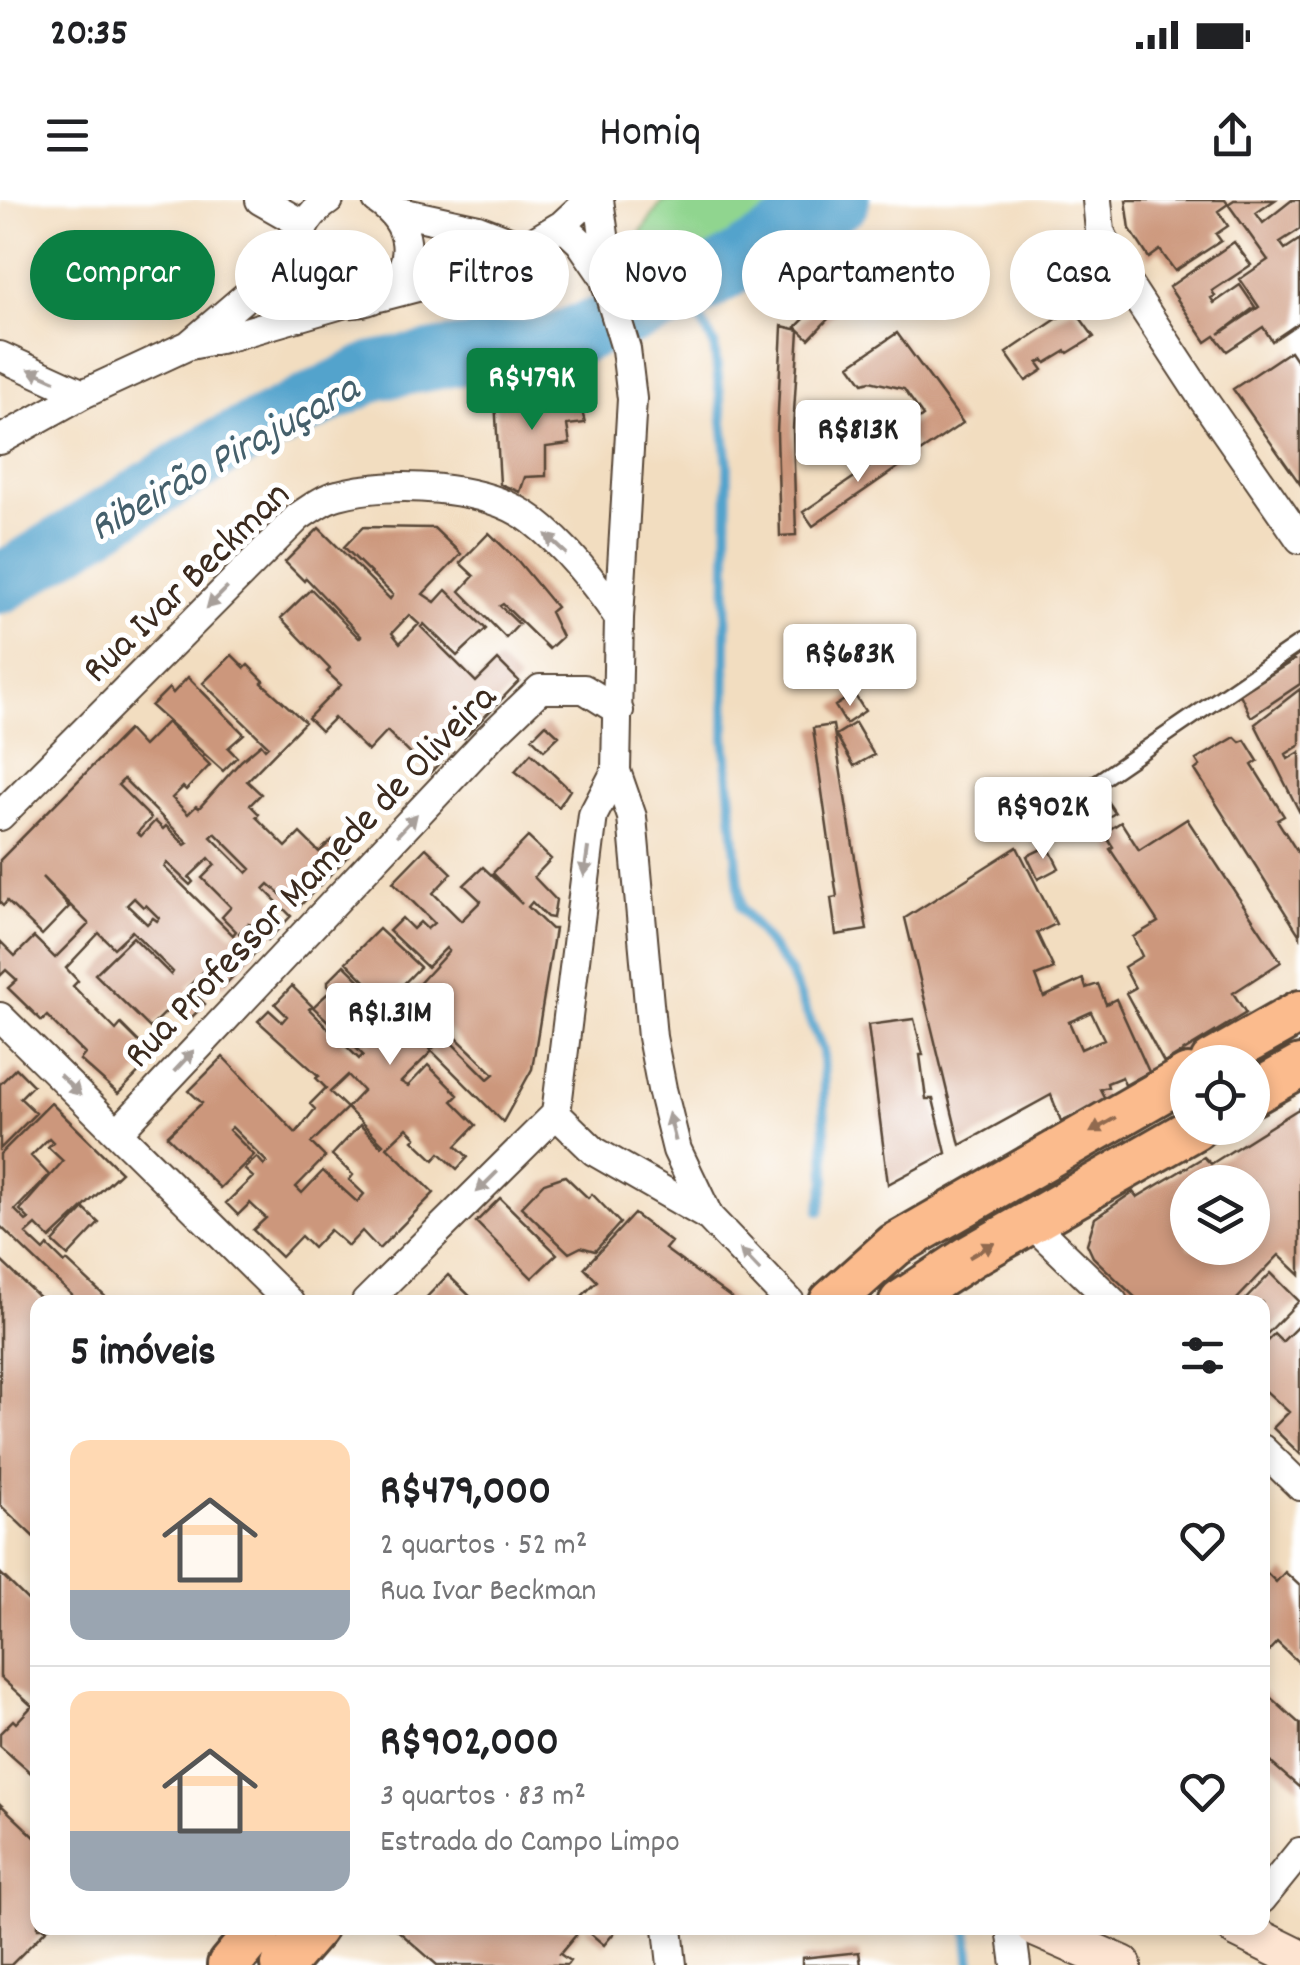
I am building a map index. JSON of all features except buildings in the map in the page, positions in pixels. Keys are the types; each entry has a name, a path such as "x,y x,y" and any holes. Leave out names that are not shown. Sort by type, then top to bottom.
{"main road":[{"path":"1242,1045 1300,1012"},
{"path":"1270,1084 1300,1067"},
{"path":"839,1295 895,1245 1170,1086"},
{"path":"910,1295 1170,1142"},
{"path":"229,1965 254,1935"},
{"path":"283,1965 308,1935"}],"street":[{"path":"260,200 296,230"},
{"path":"303,230 314,210 330,200"},
{"path":"555,230 588,200"},
{"path":"599,200 603,230"},
{"path":"1097,200 1100,232 1118,269 1300,540"},
{"path":"384,205 481,230"},
{"path":"384,205 402,224 407,257 393,286"},
{"path":"562,226 589,256"},
{"path":"188,345 235,305"},
{"path":"0,440 83,394 188,345 288,320"},
{"path":"617,320 626,349 632,399 619,618 616,771 632,816 652,1037 662,1088 677,1150 709,1217"},
{"path":"0,356 83,394"},
{"name":"Rua Ivar Beckman","path":"0,816 298,517 334,495 373,488 445,490 496,501 531,519 587,572 619,618"},
{"name":"Rua Professor Mamede de Oliveira","path":"118,1132 489,738 540,689 584,689 619,710"},
{"path":"373,1295 556,1114 593,816 616,771"},
{"path":"0,1017 282,1295"},
{"path":"556,1114 594,1151 709,1217 783,1295"},
{"path":"1030,1222 1106,1295"},
{"path":"1270,1457 1300,1486"},
{"path":"1270,1890 1300,1852"},
{"path":"669,1935 672,1965"},
{"path":"1012,1935 1016,1965"},
{"path":"1053,1935 1122,1965"},
{"path":"1253,1935 1300,1959"}],"lane":[{"path":"1061,807 1300,643"}],"green space":[{"path":"663,200 831,200 774,230 742,230 742,247 722,258 722,230 643,230"}],"waterway":[{"name":"Ribeirão Pirajuçara","path":"0,584 216,450 374,371 548,346 686,294 840,200"},
{"path":"701,320 714,344 728,465 725,738 741,907 789,971 823,1051 826,1180 820,1211"},
{"path":"968,1935 971,1965"}]}
